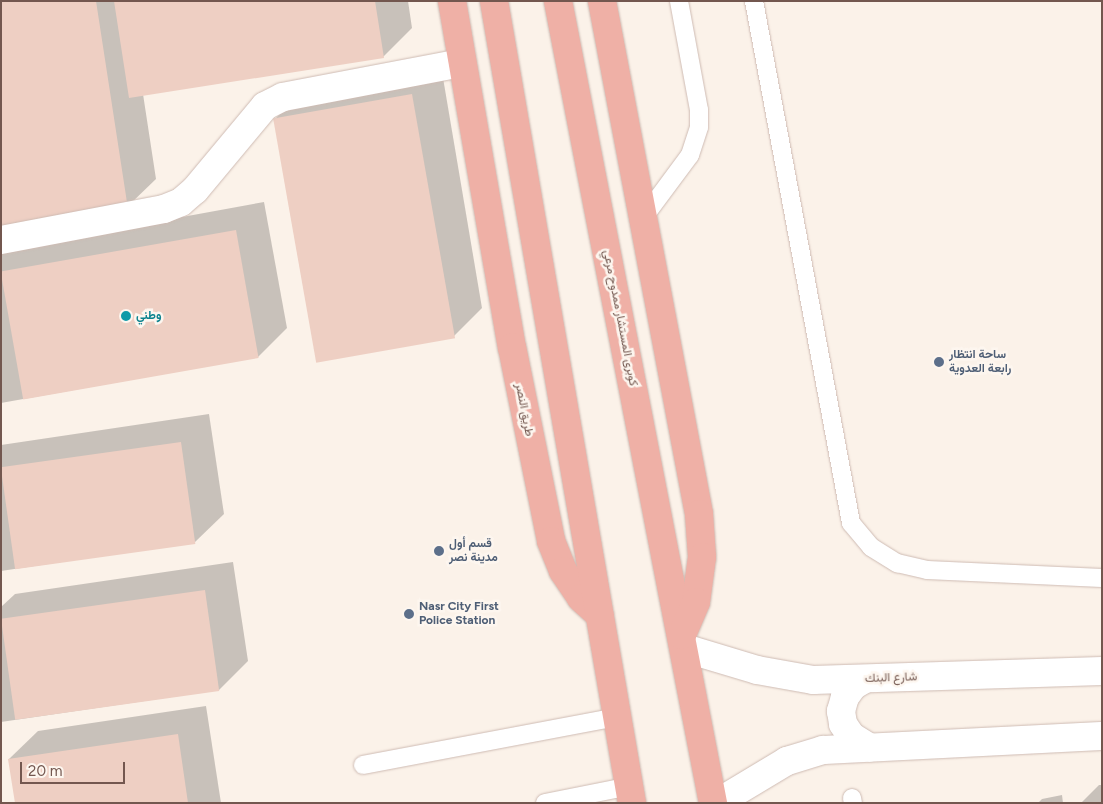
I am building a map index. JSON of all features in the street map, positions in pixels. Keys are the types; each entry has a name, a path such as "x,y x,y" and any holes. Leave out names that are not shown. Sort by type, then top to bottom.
{"highway":[{"name":"طريق النصر","path":"452,1 512,347 551,541 563,571 581,598 600,615"},
{"path":"494,1 631,794"},
{"name":"كوبرى المستشار ممدوح مرعي","path":"558,1 683,641"},
{"path":"602,1 699,514 702,557 696,602 683,641 713,803"}],"street":[{"path":"1,240 164,209 181,202 195,190 265,106 283,97 462,63"},
{"name":"شارع البنك","path":"683,641 787,677 812,680 1102,671"},
{"path":"865,679 853,686 845,697 841,710 843,724 851,736 870,748"},
{"path":"717,803 778,766 804,754 870,748 1102,736"}],"lane":[{"path":"644,217 687,160 699,127 699,110 679,1"},
{"path":"754,1 851,523 877,551 897,563 927,570 1102,578"},
{"path":"363,765 618,717"},
{"path":"545,803 631,794"}],"building":[{"path":"1,1 96,1 128,209 1,228"},
{"path":"114,1 375,1 384,58 129,98"},
{"path":"412,94 455,338 316,363 273,118"},
{"name":"وطني","path":"236,230 259,358 23,400 1,271"},
{"path":"181,442 195,544 15,569 1,467"},
{"path":"205,590 219,691 15,720 1,619"},
{"path":"178,734 188,803 15,803 8,759"}],"place":[{"name":"وطني","path":"126,316"},
{"name":"ساحة انتظار رابعة العدوية","path":"939,362"},
{"name":"قسم أول مدينة نصر","path":"439,551"},
{"name":"Nasr City First Police Station","path":"409,614"}]}
